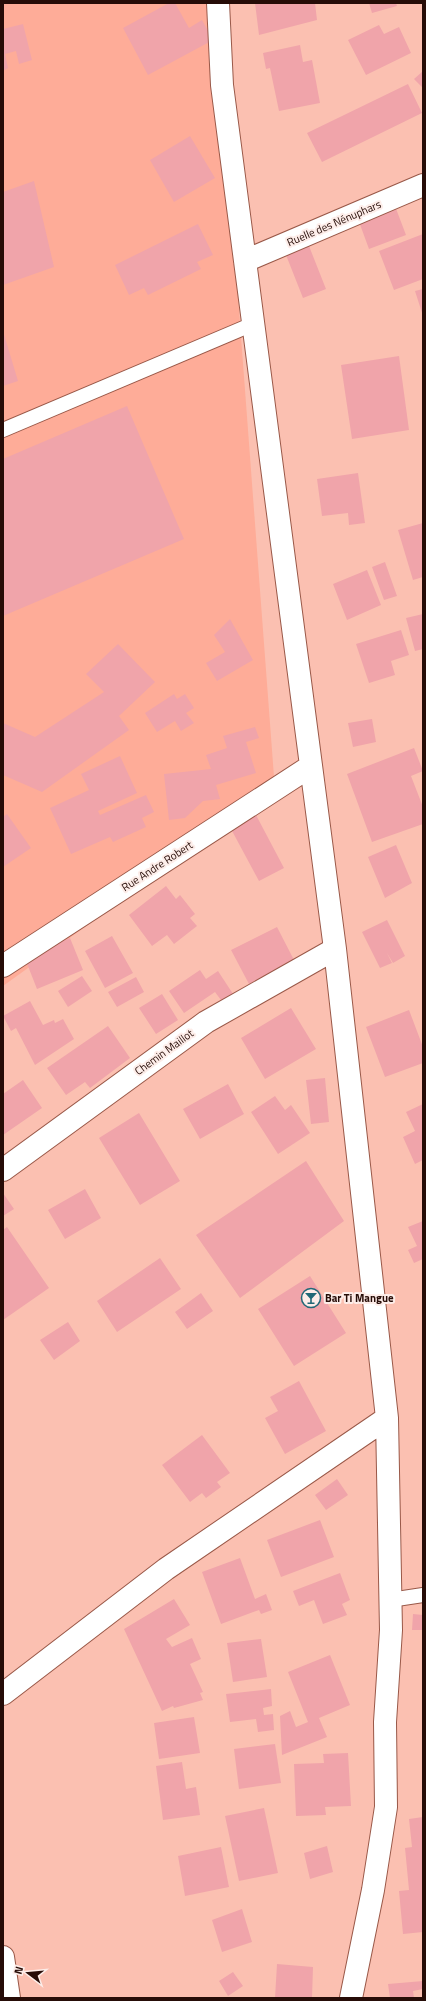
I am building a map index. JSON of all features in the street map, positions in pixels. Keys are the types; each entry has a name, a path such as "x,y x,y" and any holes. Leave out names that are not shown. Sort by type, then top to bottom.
{"street":[{"path":"218,3 222,85 335,949 387,1418 391,1630 385,1722 386,1807 373,1890 351,1998"},
{"name":"Ruelle des Nénuphars","path":"245,261 423,186"},
{"name":"Rue Andre Robert","path":"3,966 311,766"},
{"name":"Chemin Maillot","path":"3,1170 206,1022 335,949"},
{"path":"3,1694 166,1569 387,1418"},
{"path":"3,1957 9,1998"}],"lane":[{"path":"3,430 253,324"},
{"path":"390,1600 423,1595"}],"shaded area":[{"path":"3,3 216,3 275,790 3,986"}],"building":[{"path":"169,3 175,3 189,28 202,20 213,40 148,75 123,28"},
{"path":"255,3 315,3 317,20 259,35"},
{"path":"369,3 396,3 397,6 372,13"},
{"path":"23,24 32,60 19,64 16,51 5,54 8,68 3,71 3,29"},
{"path":"379,25 384,34 399,27 411,53 366,75 348,40"},
{"path":"300,45 303,62 312,60 320,103 279,111 270,68 266,69 263,53"},
{"path":"423,71 423,88 414,79"},
{"path":"408,84 422,113 322,162 307,133"},
{"path":"190,136 215,178 174,202 150,160"},
{"path":"34,181 54,267 3,285 3,192"},
{"path":"395,206 406,235 369,249 358,219"},
{"path":"198,224 213,255 197,262 201,269 148,295 144,288 129,295 115,265"},
{"path":"423,234 423,279 394,290 379,251"},
{"path":"309,246 326,289 303,298 286,255"},
{"path":"423,289 423,316 415,291"},
{"path":"3,331 18,381 3,386"},
{"path":"399,356 409,430 352,439 341,365"},
{"path":"127,406 184,539 3,616 3,459"},
{"path":"358,473 365,523 349,525 348,513 322,516 317,479"},
{"path":"423,523 423,577 413,580 398,530"},
{"path":"385,562 397,596 384,600 372,567"},
{"path":"367,570 381,605 347,620 333,584"},
{"path":"423,614 423,649 415,651 406,618"},
{"path":"230,619 253,660 217,681 206,663 225,652 214,635"},
{"path":"401,630 409,655 391,661 395,675 369,683 356,644"},
{"path":"118,644 155,682 119,716 129,730 42,792 3,775 3,723 35,737 104,692 86,674"},
{"path":"174,694 177,699 185,694 194,708 186,713 194,723 181,731 175,721 157,732 145,713"},
{"path":"372,719 376,742 353,747 348,723"},
{"path":"255,727 259,738 246,742 256,773 216,785 220,799 203,801 185,818 169,820 164,774 211,769 206,755 227,748 223,736"},
{"path":"414,748 423,771 411,776 423,807 423,824 372,842 347,774"},
{"path":"120,756 137,793 98,811 100,815 146,795 154,812 142,818 146,827 113,842 110,837 71,854 50,808 89,790 81,774"},
{"path":"7,814 31,848 3,867 3,817"},
{"path":"256,815 284,868 259,881 231,829"},
{"path":"396,845 412,883 385,898 368,857"},
{"path":"166,886 176,899 180,895 195,914 190,918 197,926 174,944 167,935 152,946 129,915"},
{"path":"387,920 405,956 393,963 387,953 392,963 380,968 362,932"},
{"path":"277,927 294,960 249,984 231,950"},
{"path":"112,936 133,973 105,988 85,951"},
{"path":"70,938 83,970 37,989 24,956"},
{"path":"200,970 206,979 218,971 235,997 224,1004 215,992 184,1013 169,991"},
{"path":"82,976 92,991 68,1007 58,991"},
{"path":"136,977 144,992 117,1007 108,992"},
{"path":"162,994 178,1020 156,1034 139,1008"},
{"path":"30,1001 43,1025 54,1020 55,1023 63,1019 74,1039 35,1065 16,1028 11,1031 3,1016"},
{"path":"291,1008 316,1049 265,1079 241,1038"},
{"path":"409,1010 423,1047 423,1063 385,1077 366,1027"},
{"path":"108,1026 130,1058 90,1088 85,1082 66,1095 47,1068"},
{"path":"325,1078 329,1122 311,1124 306,1080"},
{"path":"23,1080 42,1108 3,1135 3,1094"},
{"path":"228,1084 244,1114 200,1139 183,1109"},
{"path":"275,1096 285,1110 291,1105 310,1133 278,1154 251,1112"},
{"path":"423,1104 423,1160 415,1164 403,1137 415,1131 406,1112"},
{"path":"139,1113 180,1181 140,1205 99,1138"},
{"path":"306,1161 344,1221 240,1298 196,1235"},
{"path":"85,1189 101,1218 65,1239 48,1210"},
{"path":"3,1193 14,1209 3,1216"},
{"path":"423,1221 423,1259 414,1263 408,1250 417,1246 408,1227"},
{"path":"7,1227 49,1288 3,1320 3,1230"},
{"path":"160,1258 181,1289 117,1332 97,1301"},
{"path":"310,1276 346,1333 294,1366 258,1309"},
{"path":"201,1293 213,1311 187,1329 175,1312"},
{"path":"68,1322 80,1341 54,1360 40,1340"},
{"path":"299,1381 326,1431 285,1454 265,1418 278,1411 270,1397"},
{"path":"202,1435 230,1473 217,1482 221,1487 206,1498 202,1493 190,1502 162,1465"},
{"path":"337,1479 348,1495 326,1510 315,1495"},
{"path":"320,1520 334,1557 281,1577 267,1540"},
{"path":"240,1558 255,1599 266,1594 272,1610 261,1614 259,1610 221,1624 202,1572"},
{"path":"340,1573 350,1600 342,1604 347,1615 323,1624 314,1600 299,1606 293,1591"},
{"path":"174,1599 190,1625 166,1639 172,1647 192,1638 201,1659 190,1664 203,1692 200,1693 203,1700 174,1708 173,1706 162,1711 124,1629"},
{"path":"413,1614 423,1615 423,1630 412,1630"},
{"path":"261,1639 267,1677 233,1682 227,1643"},
{"path":"330,1655 350,1705 319,1718 327,1737 282,1755 280,1716 290,1711 296,1727 308,1722 288,1672"},
{"path":"271,1689 272,1706 263,1708 264,1715 273,1714 274,1730 258,1732 256,1719 230,1722 226,1694"},
{"path":"194,1717 200,1753 159,1759 154,1723"},
{"path":"275,1744 281,1783 239,1789 234,1749"},
{"path":"348,1753 351,1806 325,1807 326,1815 296,1816 294,1764 324,1763 323,1754"},
{"path":"182,1762 186,1789 196,1787 200,1815 163,1820 156,1766"},
{"path":"264,1808 278,1873 239,1881 225,1816"},
{"path":"423,1817 423,1932 403,1934 399,1891 409,1890 405,1848 412,1847 409,1819"},
{"path":"327,1846 333,1872 310,1879 304,1853"},
{"path":"221,1847 229,1887 185,1896 178,1856"},
{"path":"242,1909 252,1942 222,1952 212,1920"},
{"path":"277,1964 313,1967 312,1998 275,1998"},
{"path":"233,1972 243,1986 228,1996 219,1981"},
{"path":"423,1981 423,1989 413,1991 414,1998 390,1998 388,1984"}],"place":[{"name":"Bar Ti Mangue","path":"311,1298"}]}
